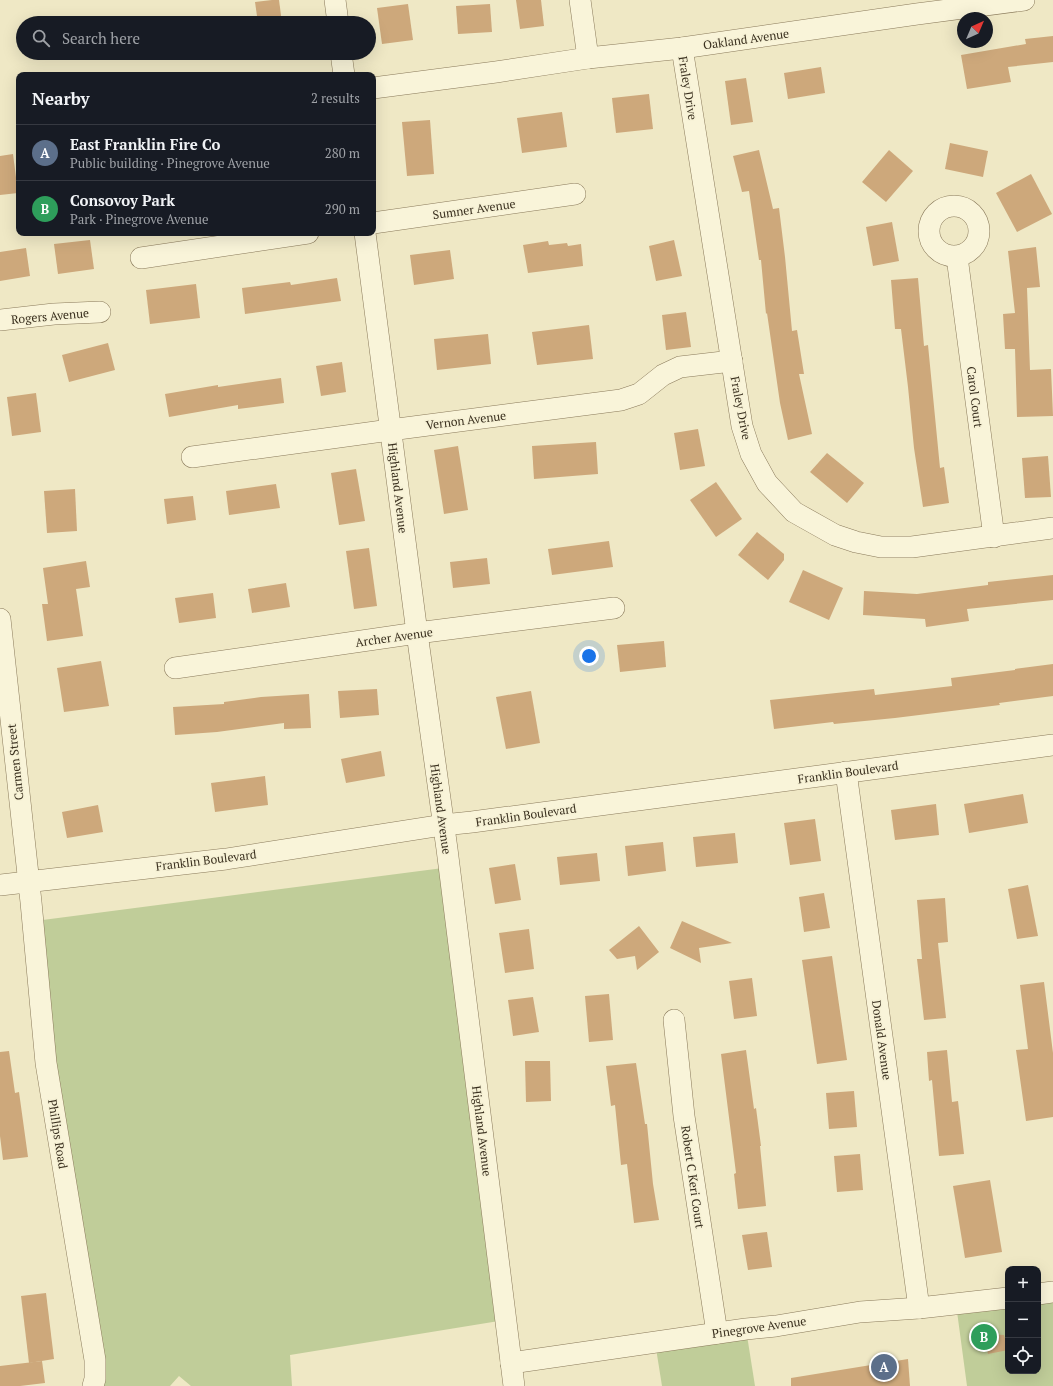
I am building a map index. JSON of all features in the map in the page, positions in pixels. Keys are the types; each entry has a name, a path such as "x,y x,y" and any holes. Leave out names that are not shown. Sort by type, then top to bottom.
{"street":[{"path":"335,0 337,16"},
{"path":"580,0 588,58"},
{"name":"Oakland Avenue","path":"376,88 588,58 682,48 1024,0"},
{"name":"Fraley Drive","path":"682,48 742,426 751,454 768,484 794,512 835,535 856,542 882,547 912,548 1053,528"},
{"path":"342,60 344,72"},
{"name":"Sumner Avenue","path":"376,223 575,194"},
{"path":"141,258 288,236"},
{"name":"Highland Avenue","path":"365,236 443,825 514,1386"},
{"name":"Carol Court","path":"957,257 994,537"},
{"name":"Rogers Avenue","path":"0,320 54,314 100,312"},
{"name":"Vernon Avenue","path":"192,457 621,400 639,394 663,375 680,367 732,361"},
{"name":"Archer Avenue","path":"175,668 417,633 614,608"},
{"name":"Carmen Street","path":"0,620 28,881"},
{"name":"Franklin Boulevard","path":"0,885 226,859 443,825 1053,745"},
{"name":"Donald Avenue","path":"846,772 919,1308"},
{"name":"Phillips Road","path":"28,881 46,1063 95,1360 96,1379 93,1386"},
{"name":"Robert C Keri Court","path":"674,1020 684,1116 717,1333"},
{"path":"1041,1294 1053,1292"},
{"name":"Pinegrove Avenue","path":"511,1363 717,1333 776,1326 860,1312 919,1308 1005,1298"}],"green space":[{"path":"443,868 505,1320 290,1355 292,1386 191,1386 179,1376 170,1386 87,1386 35,921"},
{"path":"1053,1292 1053,1386 967,1386 956,1304 1005,1298 1005,1374 1041,1374 1041,1294"},
{"path":"746,1329 755,1386 662,1386 655,1342"}],"building":[{"path":"279,0 281,16 257,16 255,2"},
{"path":"516,0 541,0 544,26 520,29"},
{"path":"408,4 413,40 382,44 377,8"},
{"path":"490,4 492,32 458,34 456,6"},
{"path":"1053,36 1053,62 1008,67 1011,82 967,89 961,55 1026,44 1025,39"},
{"path":"821,67 825,93 788,99 784,73"},
{"path":"746,78 753,122 731,125 725,81"},
{"path":"649,94 653,129 616,133 612,98"},
{"path":"562,112 567,147 522,153 517,118"},
{"path":"430,120 434,174 407,176 402,122"},
{"path":"950,143 988,151 983,177 945,169"},
{"path":"759,150 773,209 779,208 792,331 797,330 804,374 799,374 812,434 788,440 780,403 767,313 766,314 761,260 759,260 749,191 742,192 733,156"},
{"path":"889,150 913,171 886,202 862,182"},
{"path":"13,154 16,177 16,193 0,195 0,156"},
{"path":"1031,174 1052,214 1017,232 996,193"},
{"path":"892,222 899,261 873,266 866,227"},
{"path":"90,240 94,269 58,274 54,244"},
{"path":"674,240 682,276 656,281 649,246"},
{"path":"548,241 549,245 567,243 568,246 581,244 583,266 528,273 523,245"},
{"path":"1036,247 1040,287 1027,288 1030,370 1051,369 1053,416 1017,417 1015,349 1005,349 1003,314 1015,313 1008,251"},
{"path":"26,248 30,276 0,281 0,252"},
{"path":"450,250 454,279 414,285 410,255"},
{"path":"337,278 341,301 245,314 242,288 290,282 291,285"},
{"path":"918,278 924,346 928,345 940,468 944,467 949,503 923,507 914,448 901,329 895,329 891,280"},
{"path":"196,284 200,318 150,324 146,290"},
{"path":"686,312 691,347 666,350 662,315"},
{"path":"589,325 593,359 537,365 532,332"},
{"path":"488,334 491,364 437,370 434,339"},
{"path":"108,343 115,370 69,382 62,355"},
{"path":"342,362 346,392 321,396 316,366"},
{"path":"281,378 284,403 238,409 238,405 169,417 165,394 218,385 218,387"},
{"path":"36,393 41,432 12,436 7,397"},
{"path":"698,429 705,466 680,470 674,433"},
{"path":"596,442 598,474 534,479 532,446"},
{"path":"458,446 468,510 444,514 434,450"},
{"path":"827,453 864,483 847,503 810,472"},
{"path":"1048,456 1051,497 1025,498 1022,458"},
{"path":"356,469 365,521 339,525 331,473"},
{"path":"716,482 742,519 716,537 690,500"},
{"path":"276,484 280,508 229,515 226,491"},
{"path":"75,489 77,531 47,533 44,491"},
{"path":"193,496 196,520 167,524 164,499"},
{"path":"757,532 784,554 784,560 768,580 738,555"},
{"path":"609,541 613,567 552,575 548,549"},
{"path":"369,548 377,606 354,609 346,551"},
{"path":"487,558 490,584 453,588 450,562"},
{"path":"86,561 90,587 76,589 83,636 47,641 42,604 48,604 43,568"},
{"path":"803,570 843,588 829,620 789,602"},
{"path":"1053,575 1053,600 967,609 969,621 926,627 925,619 863,615 864,591 917,594 988,585 988,582"},
{"path":"286,583 290,607 252,613 248,589"},
{"path":"213,593 216,618 179,623 175,598"},
{"path":"664,641 666,667 620,672 617,645"},
{"path":"101,661 109,706 64,712 57,668"},
{"path":"1053,664 1053,696 999,703 1000,705 895,718 834,724 833,722 774,729 770,700 874,689 875,695 952,686 951,678"},
{"path":"377,689 379,715 340,718 338,691"},
{"path":"531,691 540,743 506,749 496,697"},
{"path":"309,694 311,728 284,729 284,723 217,732 175,735 173,707 224,704 224,702 261,697"},
{"path":"381,751 385,776 346,783 341,759"},
{"path":"265,776 268,805 215,812 211,783"},
{"path":"1023,794 1028,823 969,833 964,804"},
{"path":"936,804 939,835 895,840 891,810"},
{"path":"98,805 103,832 67,838 62,812"},
{"path":"815,819 821,861 790,865 784,823"},
{"path":"735,833 738,863 696,867 693,837"},
{"path":"663,842 666,871 628,876 625,846"},
{"path":"597,853 600,881 560,885 557,857"},
{"path":"515,864 521,900 495,904 489,868"},
{"path":"1028,885 1038,936 1017,939 1008,889"},
{"path":"824,893 830,928 804,932 799,897"},
{"path":"945,898 948,942 938,943 946,1018 924,1020 917,959 922,959 917,900"},
{"path":"682,921 732,943 699,948 701,963 670,948"},
{"path":"639,926 659,952 637,970 635,956 617,959 609,950"},
{"path":"529,929 534,969 505,973 499,933"},
{"path":"832,956 847,1060 817,1064 802,960"},
{"path":"752,978 757,1016 734,1019 729,981"},
{"path":"1044,982 1053,1053 1053,1117 1026,1121 1016,1050 1028,1049 1020,985"},
{"path":"609,994 613,1040 589,1042 585,996"},
{"path":"533,997 539,1032 513,1036 508,1000"},
{"path":"746,1050 754,1109 756,1108 761,1146 766,1206 738,1209 734,1174 736,1173 721,1054"},
{"path":"947,1050 952,1102 958,1101 964,1154 939,1156 932,1080 929,1081 927,1052"},
{"path":"9,1051 15,1093 19,1092 28,1157 3,1160 0,1136 0,1052"},
{"path":"525,1061 550,1061 551,1101 526,1102"},
{"path":"636,1063 645,1124 647,1124 653,1184 659,1220 634,1223 627,1164 621,1165 615,1105 611,1106 606,1066"},
{"path":"854,1091 857,1127 829,1129 826,1093"},
{"path":"860,1154 863,1190 837,1192 834,1156"},
{"path":"990,1180 1002,1252 965,1258 953,1186"},
{"path":"767,1232 772,1267 748,1270 742,1235"},
{"path":"46,1293 54,1359 29,1363 21,1296"},
{"path":"983,1334 1004,1335 1005,1351 988,1354"},
{"path":"908,1359 910,1386 791,1386 791,1378"},
{"path":"42,1361 45,1383 20,1386 0,1386 0,1366"}],"place":[{"name":"Consovoy Park","path":"984,1337"},
{"name":"East Franklin Fire Co","path":"884,1367"}]}
